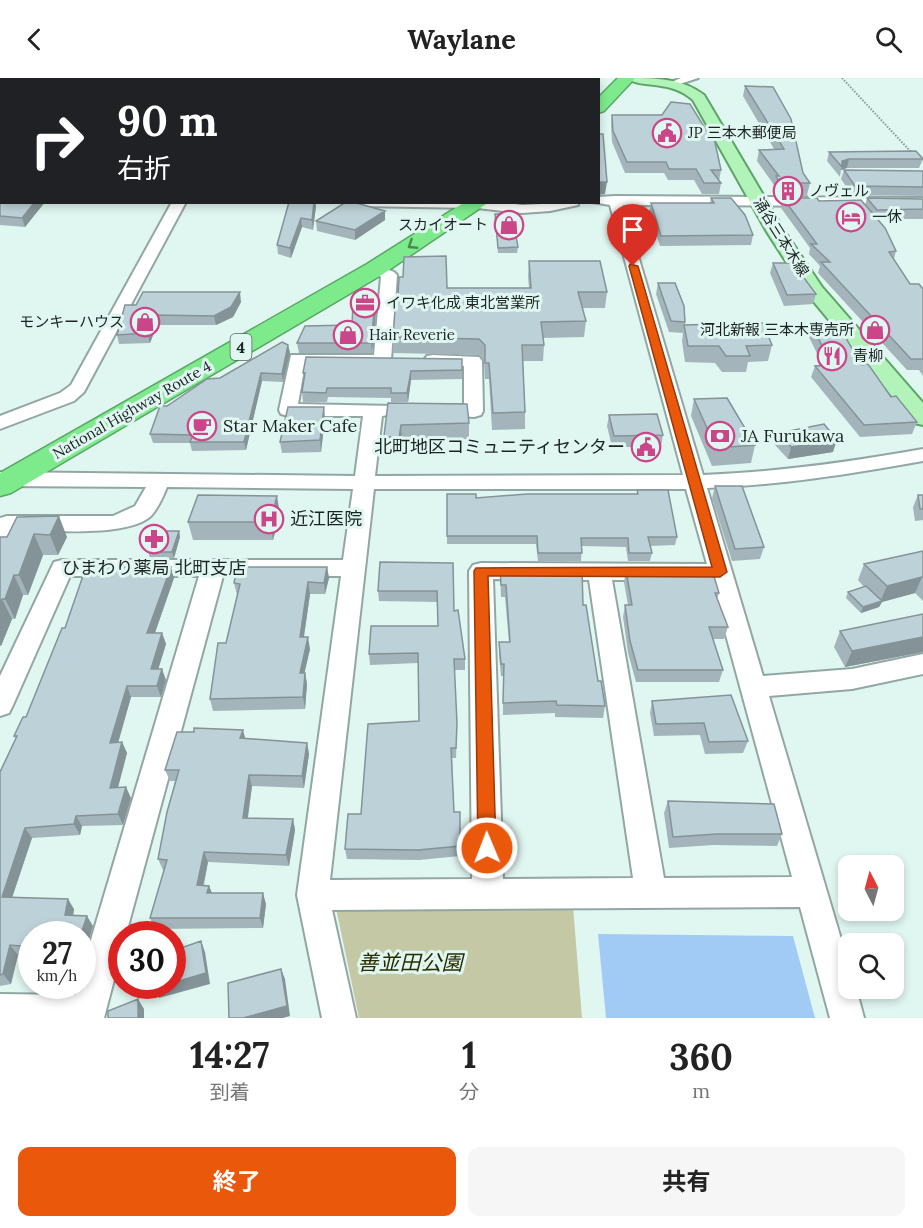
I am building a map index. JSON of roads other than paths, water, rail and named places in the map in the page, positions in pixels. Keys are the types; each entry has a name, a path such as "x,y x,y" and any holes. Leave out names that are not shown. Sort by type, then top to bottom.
{"highway":[{"path":"600,106 627,78"},
{"name":"National Highway Route 4","path":"3,477 443,204"},
{"name":"National Highway Route 4","path":"3,477 375,270 476,204"}],"main road":[{"name":"涌谷三本木線","path":"634,78 674,83 690,90 699,98 815,291 923,418"}],"street":[{"path":"674,83 693,78"},
{"path":"847,1018 695,482 607,201 923,202"},
{"path":"0,423 67,397 78,388 178,204"},
{"path":"485,204 522,209 564,204"},
{"path":"375,270 390,275 382,360"},
{"path":"297,359 382,360 473,361 474,411 288,410 297,359"},
{"path":"339,1018 313,895 373,410"},
{"path":"3,477 158,482 695,482 833,471 923,455"},
{"path":"0,534 7,523 112,523 126,520 142,513 151,504 158,482"},
{"path":"0,705 62,568 355,568"},
{"path":"0,1011 87,1015 213,569"},
{"path":"488,894 481,571 720,572"},
{"path":"599,572 651,893"},
{"path":"753,687 852,679 923,664"},
{"path":"313,895 811,892"}],"water":[{"path":"598,934 793,936 815,1018 606,1018"}],"place":[{"name":"JP 三本木郵便局","path":"667,133"},
{"name":"ノヴェル","path":"788,191"},
{"name":"一休","path":"851,217"},
{"name":"スカイオート","path":"509,225"},
{"name":"イワキ化成 東北営業所","path":"365,303"},
{"name":"モンキーハウス","path":"145,322"},
{"name":"河北新報 三本木専売所","path":"875,330"},
{"name":"Hair Reverie","path":"348,335"},
{"name":"青柳","path":"832,356"},
{"name":"Star Maker Cafe","path":"202,426"},
{"name":"JA Furukawa","path":"720,436"},
{"name":"北町地区コミュニティセンター","path":"646,447"},
{"name":"近江医院","path":"269,519"},
{"name":"ひまわり薬局 北町支店","path":"154,539"}],"park label":[{"name":"善並田公園","path":"410,963"}]}
